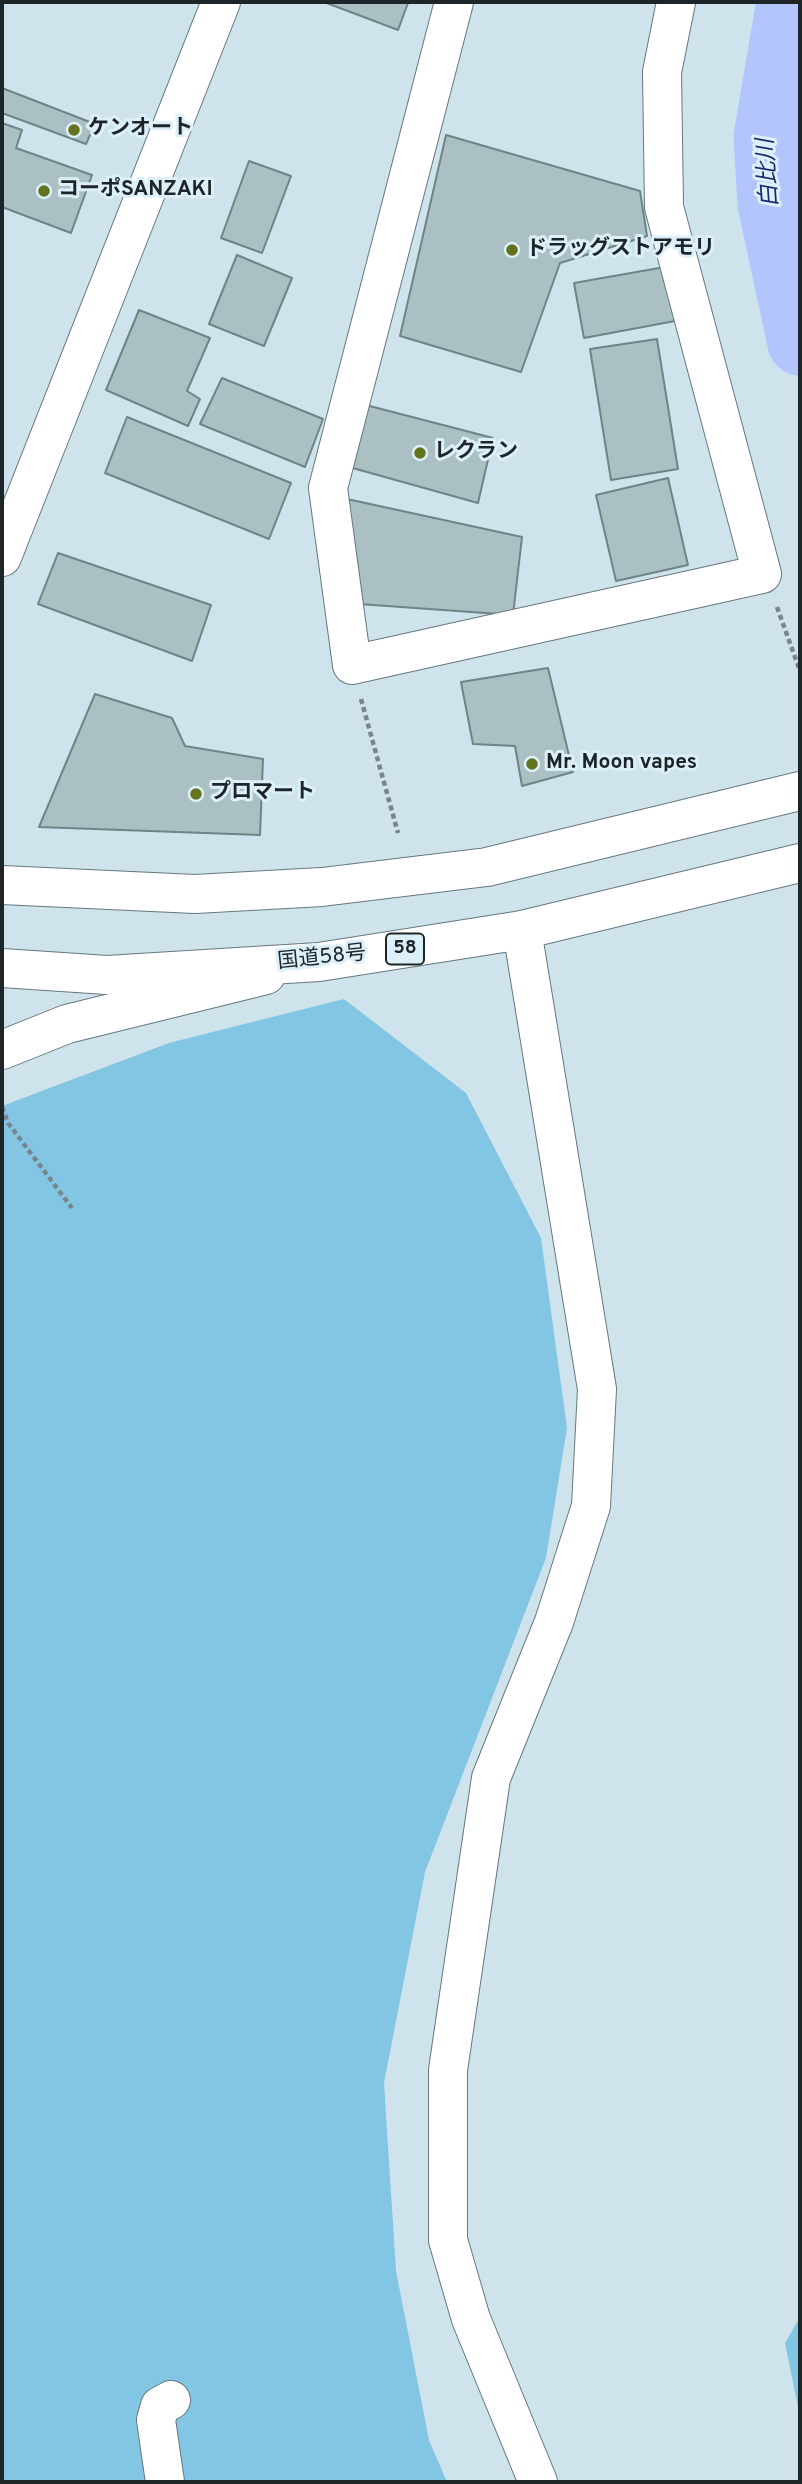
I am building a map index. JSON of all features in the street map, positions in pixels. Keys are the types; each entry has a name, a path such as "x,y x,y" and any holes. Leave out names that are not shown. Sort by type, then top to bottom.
{"main road":[{"path":"2,557 221,2"},
{"path":"454,2 328,488 352,665 762,574 664,208 662,72 676,2"},
{"path":"2,886 195,894 323,887 487,867 800,791"},
{"name":"国道58号","path":"2,968 107,975 319,962 522,930 800,863"},
{"path":"522,930 597,1389 591,1506 554,1622 491,1778 448,2070 448,2240 471,2319 538,2482"},
{"path":"2,1050 67,1024 319,962"},
{"path":"165,2482 156,2420 160,2406 171,2400"}],"path":[{"path":"762,574 800,671"},
{"path":"352,665 398,833"},
{"path":"2,1107 8,1123 72,1208"}],"shaded area":[{"path":"344,999 466,1093 541,1238 567,1428 546,1558 425,1872 384,2083 396,2271 429,2440 447,2482 2,2482 2,1106 169,1043"},
{"path":"800,2317 800,2417 785,2343"}],"building":[{"path":"324,2 406,2 408,3 398,30"},
{"path":"2,88 95,124 86,144 2,113"},
{"name":"コーポSANZAKI","path":"2,123 22,130 16,148 92,175 71,233 2,207"},
{"name":"ドラッグストアモリ","path":"446,135 640,191 647,236 560,263 521,372 400,336"},
{"path":"249,161 291,176 262,253 221,238"},
{"path":"237,255 292,278 264,346 209,324"},
{"path":"665,267 675,321 584,338 574,283"},
{"path":"139,310 210,338 187,391 200,399 188,426 106,390"},
{"path":"657,339 678,469 611,480 590,349"},
{"path":"222,378 323,419 305,467 200,424"},
{"name":"レクラン","path":"362,404 493,438 478,503 349,467"},
{"path":"127,417 291,483 269,539 105,473"},
{"path":"668,478 688,565 616,581 596,495"},
{"path":"347,499 522,537 513,615 359,604"},
{"path":"58,553 211,605 192,661 38,604"},
{"path":"548,668 573,772 522,786 515,746 473,744 461,682"},
{"path":"95,694 172,718 185,746 263,759 260,835 39,827"}],"waterway":[{"name":"白比川","path":"789,2 766,137 770,204 800,343"}],"place":[{"name":"ケンオート","path":"74,130"},
{"name":"コーポSANZAKI","path":"44,191"},
{"name":"ドラッグストアモリ","path":"512,250"},
{"name":"レクラン","path":"420,453"},
{"name":"Mr. Moon vapes","path":"532,764"},
{"name":"プロマート","path":"196,794"}]}
